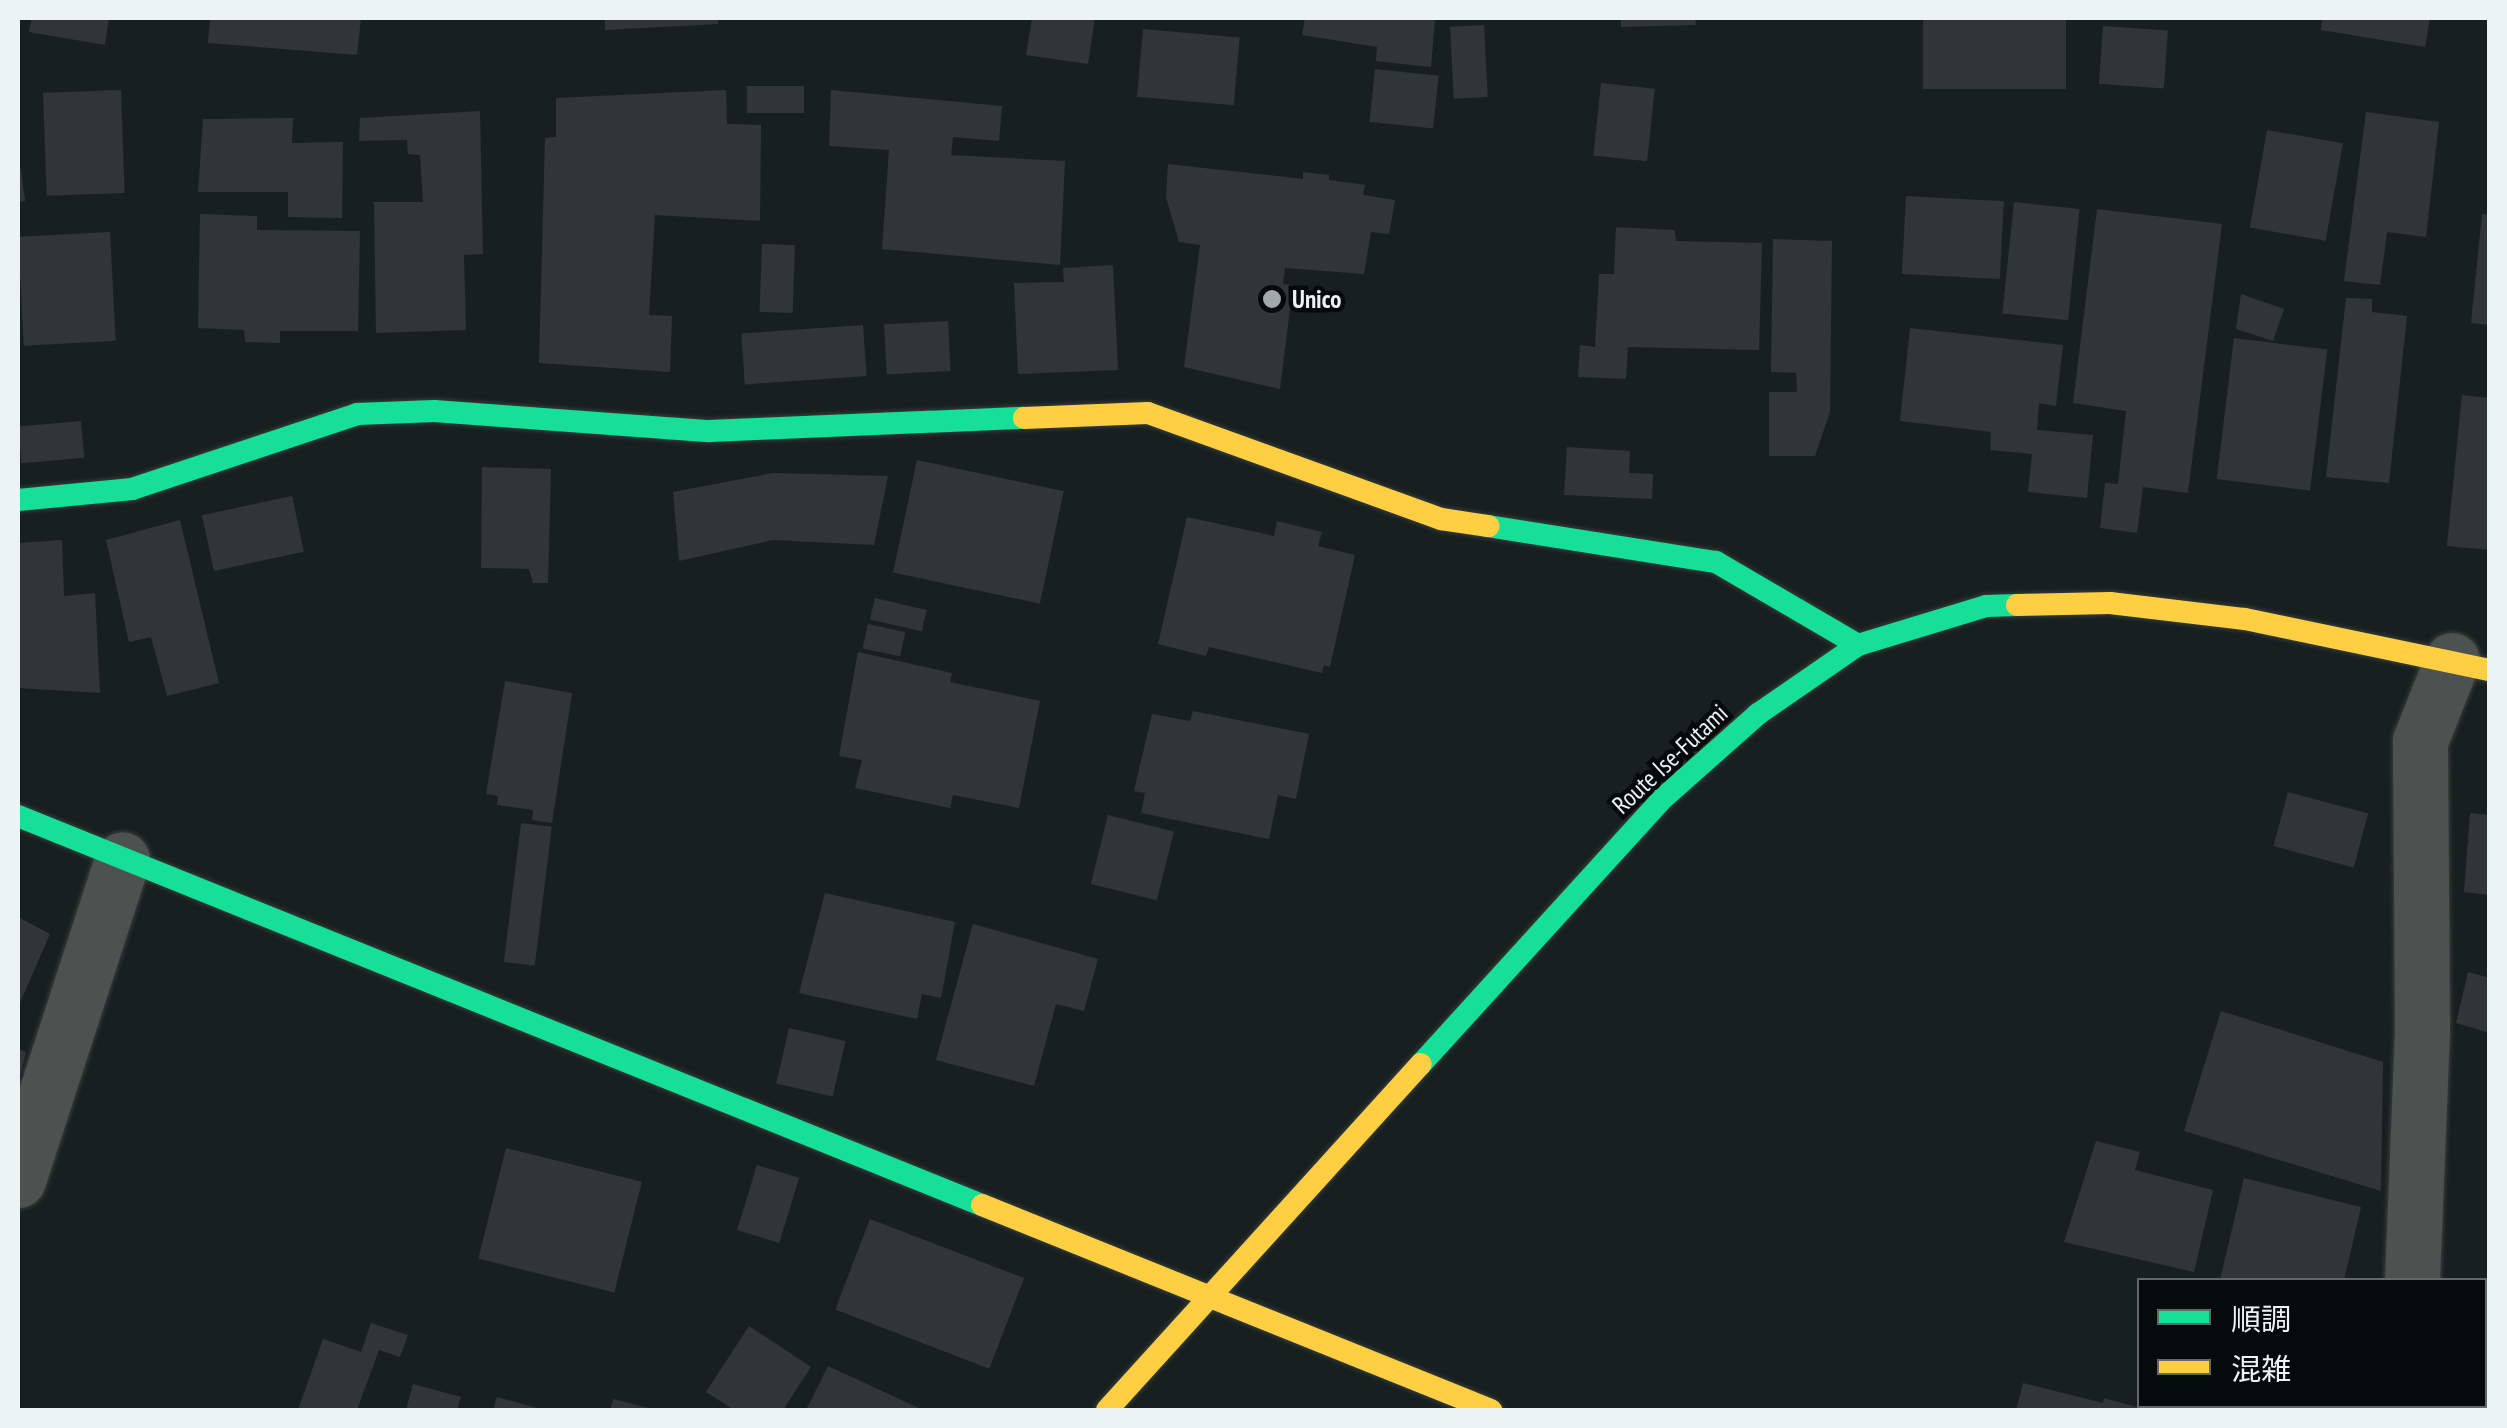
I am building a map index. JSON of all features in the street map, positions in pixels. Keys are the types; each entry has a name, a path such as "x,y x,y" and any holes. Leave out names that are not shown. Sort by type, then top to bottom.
{"street":[{"path":"18,500 132,490 357,414 434,411 710,430 1148,412 1440,519 1716,562 1858,645"},
{"name":"Route Ise-Futami","path":"1106,1410 1660,801 1758,714 1858,645 1986,606 2110,604 2245,618 2471,665"},
{"path":"2412,1278 2422,1030 2420,741 2471,665"},
{"path":"18,816 1491,1410"},
{"path":"18,1180 122,860"}],"building":[{"path":"32,18 109,18 105,45 29,32"},
{"path":"210,18 361,18 357,55 208,43"},
{"path":"605,18 718,18 718,24 605,30"},
{"path":"1032,18 1095,18 1088,64 1026,55"},
{"path":"1305,18 1435,18 1431,67 1376,61 1377,47 1302,35"},
{"path":"1621,18 1695,18 1696,25 1621,27"},
{"path":"1923,18 2066,18 2066,89 1923,89"},
{"path":"2322,18 2430,18 2425,47 2321,30"},
{"path":"1484,25 1488,97 1454,99 1450,27"},
{"path":"2103,26 2168,31 2164,88 2099,84"},
{"path":"1143,29 1240,37 1234,105 1137,97"},
{"path":"1375,69 1439,76 1433,128 1369,122"},
{"path":"1601,83 1655,89 1647,161 1593,156"},
{"path":"747,86 804,86 804,113 747,113"},
{"path":"121,90 125,193 47,196 43,93"},
{"path":"726,90 727,124 761,125 760,221 655,215 649,315 672,316 670,372 539,363 545,138 556,137 556,98"},
{"path":"831,90 1002,106 999,141 953,137 951,155 1065,161 1060,265 882,249 889,150 829,146"},
{"path":"480,111 483,254 464,255 466,330 376,333 374,202 423,202 420,155 408,154 407,140 359,141 360,118"},
{"path":"2366,112 2439,122 2426,237 2387,232 2380,285 2344,281"},
{"path":"293,118 292,143 343,142 342,218 288,217 288,192 198,192 203,119"},
{"path":"2267,130 2343,143 2326,241 2250,227"},
{"path":"1168,164 1303,179 1303,172 1329,175 1329,180 1365,185 1363,195 1395,200 1389,234 1371,232 1364,274 1285,268 1283,284 1293,285 1280,389 1184,367 1200,245 1179,242 1166,197"},
{"path":"21,169 25,201 18,202 18,170"},
{"path":"1906,196 2004,201 2000,279 1902,274"},
{"path":"2014,202 2080,209 2068,320 2002,313"},
{"path":"2097,209 2222,224 2188,493 2143,487 2137,533 2100,528 2105,483 2118,484 2126,411 2073,403"},
{"path":"200,214 257,216 257,230 360,231 358,331 280,331 280,343 245,342 244,330 198,328"},
{"path":"2482,214 2490,215 2490,325 2471,323"},
{"path":"1616,227 1675,230 1676,241 1762,243 1759,350 1628,347 1626,379 1578,377 1580,345 1595,347 1599,274 1614,274"},
{"path":"110,232 116,341 24,346 18,237"},
{"path":"1773,239 1832,241 1830,412 1815,456 1769,456 1769,392 1797,392 1796,373 1771,372"},
{"path":"762,244 795,245 793,313 760,312"},
{"path":"1113,265 1118,370 1018,374 1014,283 1064,282 1063,268"},
{"path":"2241,294 2284,309 2273,341 2236,329"},
{"path":"2346,298 2372,299 2372,312 2407,316 2389,483 2326,477"},
{"path":"948,321 951,371 887,374 884,324"},
{"path":"863,325 867,376 745,384 741,334"},
{"path":"1910,328 2063,345 2056,406 2039,403 2037,430 2093,435 2087,498 2028,492 2032,454 1990,450 1991,432 1900,421"},
{"path":"2234,338 2327,349 2310,490 2217,479"},
{"path":"2462,395 2490,398 2490,550 2447,546"},
{"path":"81,421 84,458 21,463 18,426"},
{"path":"1567,447 1630,451 1629,473 1653,474 1652,499 1564,495"},
{"path":"917,460 1064,491 1040,604 893,572"},
{"path":"482,467 551,469 548,583 533,583 529,569 481,568"},
{"path":"773,473 888,476 874,545 773,540 679,561 673,492"},
{"path":"292,496 304,552 214,571 202,515"},
{"path":"1187,517 1274,536 1277,521 1322,532 1318,546 1355,555 1330,667 1324,665 1322,673 1209,647 1206,656 1158,644"},
{"path":"180,520 219,683 167,696 151,637 129,642 106,540"},
{"path":"62,540 64,596 95,593 100,693 18,688 18,543"},
{"path":"875,598 927,610 922,631 870,619"},
{"path":"868,624 905,632 900,656 863,648"},
{"path":"858,652 952,673 950,682 1040,701 1019,808 953,795 950,808 855,788 862,760 839,756"},
{"path":"505,681 572,693 552,823 532,820 533,810 497,805 498,796 486,794"},
{"path":"1193,711 1309,734 1296,799 1278,795 1269,839 1141,813 1145,793 1134,791 1152,714 1190,721"},
{"path":"2288,792 2368,813 2354,868 2274,846"},
{"path":"2470,813 2490,815 2490,895 2464,892"},
{"path":"1108,815 1174,831 1157,900 1091,884"},
{"path":"521,823 552,827 535,966 504,962"},
{"path":"825,893 955,922 941,998 922,994 917,1019 799,993"},
{"path":"18,917 50,934 18,1007"},
{"path":"973,924 1098,959 1084,1011 1056,1004 1034,1086 936,1060"},
{"path":"2468,972 2490,978 2490,1033 2456,1023"},
{"path":"2221,1011 2383,1062 2381,1191 2184,1131"},
{"path":"789,1028 846,1041 833,1097 776,1084"},
{"path":"18,1049 26,1052 19,1080 18,1080"},
{"path":"2096,1141 2140,1152 2135,1170 2213,1190 2194,1272 2064,1242"},
{"path":"506,1148 642,1182 614,1292 478,1259"},
{"path":"757,1165 799,1178 779,1243 737,1230"},
{"path":"2244,1178 2361,1207 2344,1278 2220,1278"},
{"path":"870,1219 1024,1278 989,1369 835,1310"},
{"path":"371,1323 408,1335 400,1357 379,1350 357,1410 298,1410 323,1339 361,1352"},
{"path":"749,1326 811,1367 783,1410 734,1410 706,1392"},
{"path":"828,1366 923,1410 806,1410"},
{"path":"2023,1383 2148,1410 2016,1410"},
{"path":"413,1384 461,1397 457,1410 406,1410"},
{"path":"497,1397 540,1409 493,1410"},
{"path":"613,1399 652,1409 652,1410 610,1410"}],"traffic: fast":[{"path":"18,500 132,489 357,414 434,411 709,431 1024,418"},
{"path":"1488,526 1716,562 1858,645"},
{"path":"1421,1064 1660,801 1758,714 1858,645 1986,606 2017,605"},
{"path":"18,816 982,1205"}],"traffic: slow":[{"path":"1024,418 1148,413 1441,519 1488,526"},
{"path":"2017,605 2110,603 2245,619 2490,670"},
{"path":"1107,1410 1421,1064"},
{"path":"982,1205 1491,1410"}],"place":[{"name":"Unico","path":"1272,299"}]}
